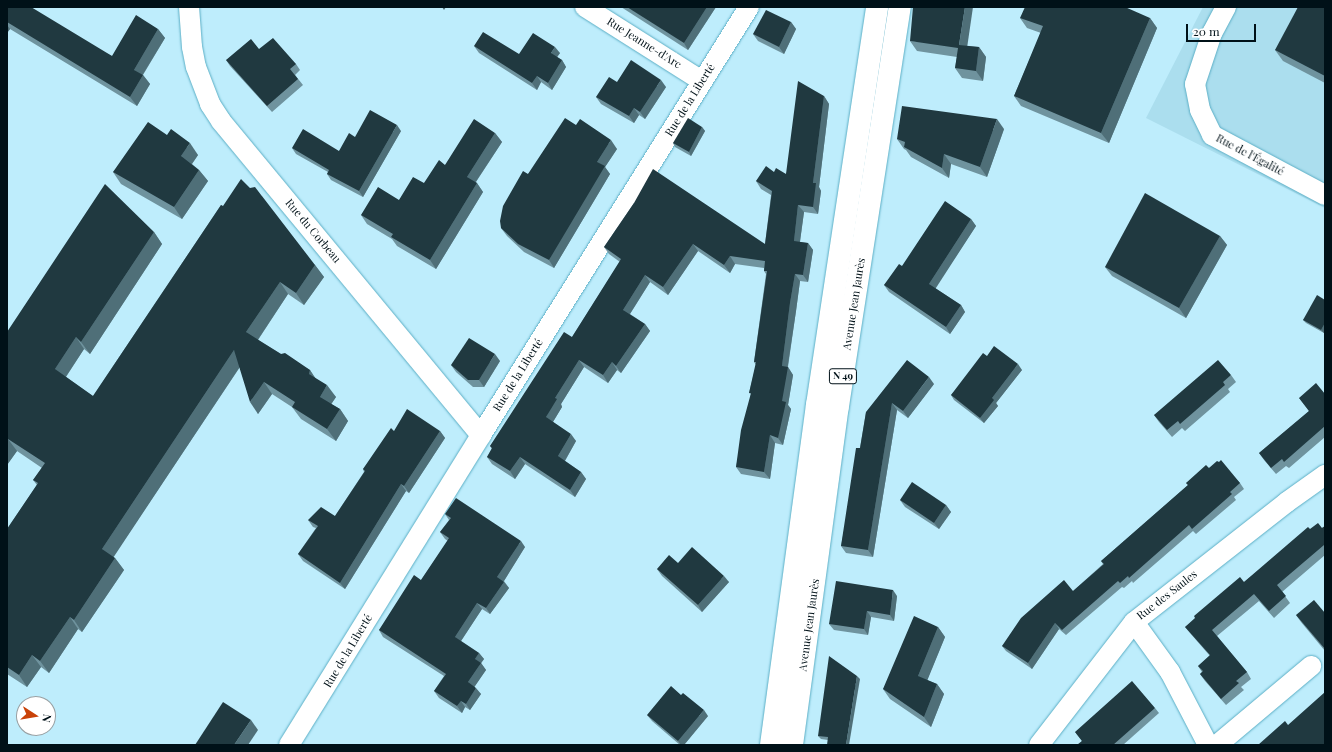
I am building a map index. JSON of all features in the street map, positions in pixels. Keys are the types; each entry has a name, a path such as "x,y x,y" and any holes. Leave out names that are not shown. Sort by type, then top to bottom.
{"main road":[{"name":"Avenue Jean Jaurès","path":"771,745 817,405 877,7"},
{"name":"Avenue Jean Jaurès","path":"792,745 838,406 900,7"}],"street":[{"name":"Rue du Corbeau","path":"189,7 192,47 196,66 210,104 221,121 481,435"},
{"name":"Rue Jeanne-d'Arc","path":"585,7 702,81"},
{"name":"Rue de la Liberté","path":"289,745 749,7"},
{"name":"Rue de l'Égalité","path":"1226,7 1212,33 1195,84 1200,110 1212,135 1325,195"},
{"name":"Rue des Saules","path":"1039,745 1134,622 1287,502 1325,475"},
{"path":"1134,622 1170,672 1208,745"},
{"path":"1217,745 1311,666"}],"shaded area":[{"path":"1203,7 1325,7 1325,208 1146,118"}],"building":[{"path":"7,7 31,7 112,56 136,15 158,29 134,70 143,75 130,97 7,22"},
{"path":"627,7 707,7 684,43"},
{"path":"913,7 965,7 959,45 979,47 976,71 955,68 958,48 910,41"},
{"path":"1025,7 1125,7 1150,18 1101,133 1014,96 1043,26 1020,18"},
{"path":"1298,7 1325,7 1325,76 1275,50"},
{"path":"766,10 791,22 779,47 753,34"},
{"path":"483,32 519,54 533,33 555,47 551,53 562,60 548,83 537,76 532,83 474,46"},
{"path":"273,38 296,64 290,69 298,79 267,106 226,60 251,39 259,49"},
{"path":"631,60 661,80 640,112 634,108 629,116 596,97 609,77 617,82"},
{"path":"798,81 824,96 813,183 816,183 813,207 798,205 794,241 808,243 803,275 795,274 790,303 782,366 788,367 782,401 786,402 778,438 770,435 764,472 736,467 741,430 751,393 749,393 756,362 754,362 767,271 764,271 765,261 730,256 724,265 693,244 663,287 645,275 623,310 645,324 616,366 612,362 603,375 579,360 555,398 557,399 546,417 571,434 558,456 581,472 570,490 520,457 510,471 487,457 492,448 490,446 564,332 572,337 621,259 604,247 634,203 653,169 765,244 772,191 756,181 766,166 774,172 776,168 786,174"},
{"path":"902,106 997,119 980,167 944,154 942,168 904,147 905,142 897,139"},
{"path":"370,110 397,125 359,191 327,174 329,170 292,148 303,129 339,151 349,133 355,137"},
{"path":"565,118 576,125 580,119 611,140 597,162 605,166 549,260 518,244 501,228 500,221 503,206 523,171 528,174"},
{"path":"688,118 702,127 689,152 673,143"},
{"path":"474,119 495,133 467,177 477,183 430,260 391,237 393,234 361,215 378,187 399,200 413,177 424,183 439,160 445,165"},
{"path":"148,122 167,135 171,129 190,143 181,156 199,170 174,207 113,172"},
{"path":"241,179 250,188 255,187 315,265 296,293 280,282 246,332 281,354 285,353 310,370 309,374 327,385 320,397 340,409 327,429 292,407 295,402 264,382 250,402 234,350 102,549 115,558 74,620 70,617 40,661 32,655 19,675 7,667 7,529 38,483 33,480 45,463 8,439 7,440 7,332 105,184 154,232 81,342 76,337 55,369 93,396 221,205 223,206"},
{"path":"1145,193 1220,236 1179,308 1105,267"},
{"path":"945,201 971,219 929,284 961,305 946,327 884,285 899,264 902,266"},
{"path":"1317,295 1325,300 1325,323 1321,330 1303,320"},
{"path":"469,338 495,354 479,380 468,380 451,365"},
{"path":"994,346 1018,364 992,398 994,400 980,418 951,395 983,353 987,356"},
{"path":"907,360 929,377 903,411 892,403 868,550 841,546 856,448 860,448 866,412"},
{"path":"1218,360 1231,375 1223,382 1225,385 1180,424 1178,421 1167,430 1154,415"},
{"path":"1316,383 1325,394 1325,426 1284,462 1282,459 1271,468 1259,453 1309,411 1299,398"},
{"path":"407,409 440,431 404,486 401,484 340,583 298,554 318,526 308,520 321,507 335,516 365,471 363,469 391,428 394,431"},
{"path":"1221,460 1240,483 1230,492 1232,494 1192,529 1189,525 1129,578 1128,576 1120,583 1118,581 1062,630 1055,623 1028,663 1002,646 1021,618 1064,580 1073,591 1104,564 1101,561 1188,485 1186,483 1206,465 1209,468 1217,461 1219,462"},
{"path":"912,482 946,505 934,523 900,500"},
{"path":"456,498 521,541 497,577 504,582 486,608 477,603 455,637 479,653 475,659 481,663 468,682 476,688 466,704 461,701 457,706 434,691 446,674 379,630 414,575 421,580 449,538 440,532 451,518 445,514"},
{"path":"1318,523 1322,528 1325,526 1325,546 1324,545 1277,585 1286,596 1269,611 1254,594 1212,630 1247,672 1236,681 1239,683 1221,699 1200,674 1203,671 1198,666 1210,655 1185,627 1195,618 1194,616 1240,577 1244,582 1308,527 1310,529"},
{"path":"692,547 724,576 698,605 657,569 669,555 678,563"},
{"path":"836,581 893,590 890,615 867,611 864,629 829,624"},
{"path":"1314,600 1325,613 1325,649 1296,615"},
{"path":"914,616 938,627 918,676 937,684 924,717 883,689"},
{"path":"829,656 857,676 846,745 827,745 828,737 818,736"},
{"path":"1132,681 1155,708 1113,745 1077,745 1082,741 1075,732"},
{"path":"671,686 681,695 683,693 704,710 678,741 647,715"},
{"path":"1325,692 1325,743 1323,745 1258,745 1285,721 1288,725"},
{"path":"223,702 251,720 234,745 195,745"}]}
